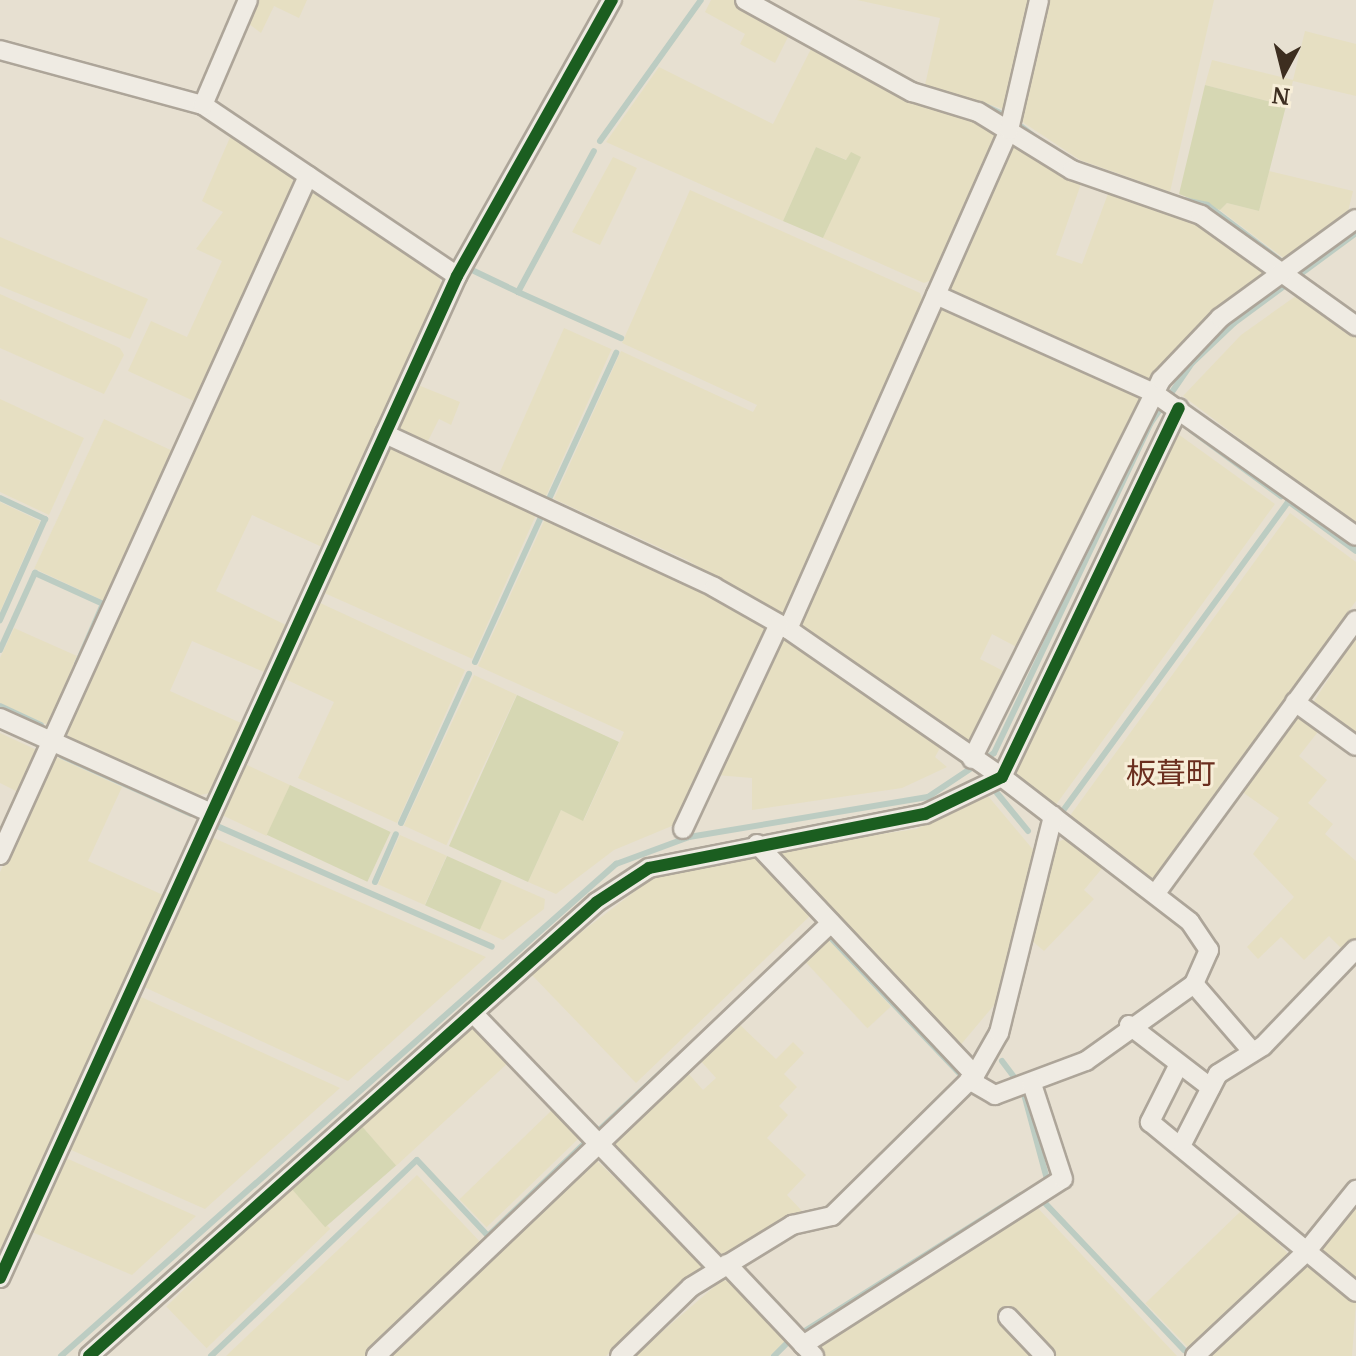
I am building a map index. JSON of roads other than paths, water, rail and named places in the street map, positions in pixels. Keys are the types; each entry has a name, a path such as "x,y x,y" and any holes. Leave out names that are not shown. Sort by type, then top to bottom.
{"street":[{"path":"203,105 248,0"},
{"path":"0,1278 457,276 612,0"},
{"path":"745,0 912,92 1009,130 1072,170 1201,215 1356,326"},
{"path":"683,829 784,626 1009,130 1039,0"},
{"path":"0,50 203,105 457,276"},
{"path":"0,855 308,176"},
{"path":"89,1356 597,902 649,868 757,844 925,814 984,766 1166,400 1220,318 1290,279 1356,219"},
{"path":"936,295 1166,400 1356,536"},
{"path":"984,766 1166,400"},
{"path":"385,434 784,626 984,766 1156,893 1209,950 1194,984 1129,1025 1086,1061 1032,1084 995,1095 972,1078 757,844"},
{"path":"1156,893 1356,620"},
{"path":"1295,702 1356,746"},
{"path":"0,718 211,813"},
{"path":"620,1356 723,1266 792,1225 832,1216 972,1078 999,1033 1053,816"},
{"path":"376,1356 831,923"},
{"path":"1182,1144 1211,1088 1356,949"},
{"path":"1194,984 1251,1050"},
{"path":"473,1013 808,1350 1063,1179 1032,1084"},
{"path":"1129,1025 1178,1066 1211,1088"},
{"path":"1178,1066 1150,1122 1182,1144 1356,1292"},
{"path":"1195,1356 1306,1252 1356,1190"},
{"path":"1008,1317 1045,1356"}],"waterway":[{"path":"600,141 701,0"},
{"path":"981,104 1000,113"},
{"path":"1022,127 1035,137"},
{"path":"474,271 518,292 594,151"},
{"path":"1184,200 1207,205 1282,262"},
{"path":"61,1356 616,864 689,837 928,797 994,753 1150,424 1192,363 1234,323 1356,233"},
{"path":"518,292 621,338"},
{"path":"549,499 616,353"},
{"path":"1191,430 1281,496"},
{"path":"0,498 45,519 0,620"},
{"path":"1288,501 1356,551"},
{"path":"1062,812 1288,502"},
{"path":"475,662 542,515"},
{"path":"0,650 35,573 103,604 77,664"},
{"path":"401,823 469,674"},
{"path":"0,706 41,725"},
{"path":"62,756 191,814"},
{"path":"997,793 1028,831"},
{"path":"217,826 492,947"},
{"path":"375,882 396,834"},
{"path":"829,936 961,1075"},
{"path":"596,1133 681,1054"},
{"path":"1002,1061 1017,1081"},
{"path":"1024,1094 1047,1179"},
{"path":"211,1356 417,1160 488,1236 585,1143"},
{"path":"800,1334 1021,1195"},
{"path":"1044,1202 1184,1350"},
{"path":"774,1356 787,1343"}],"district":[{"name":"板葺町","path":"1171,773"}]}
